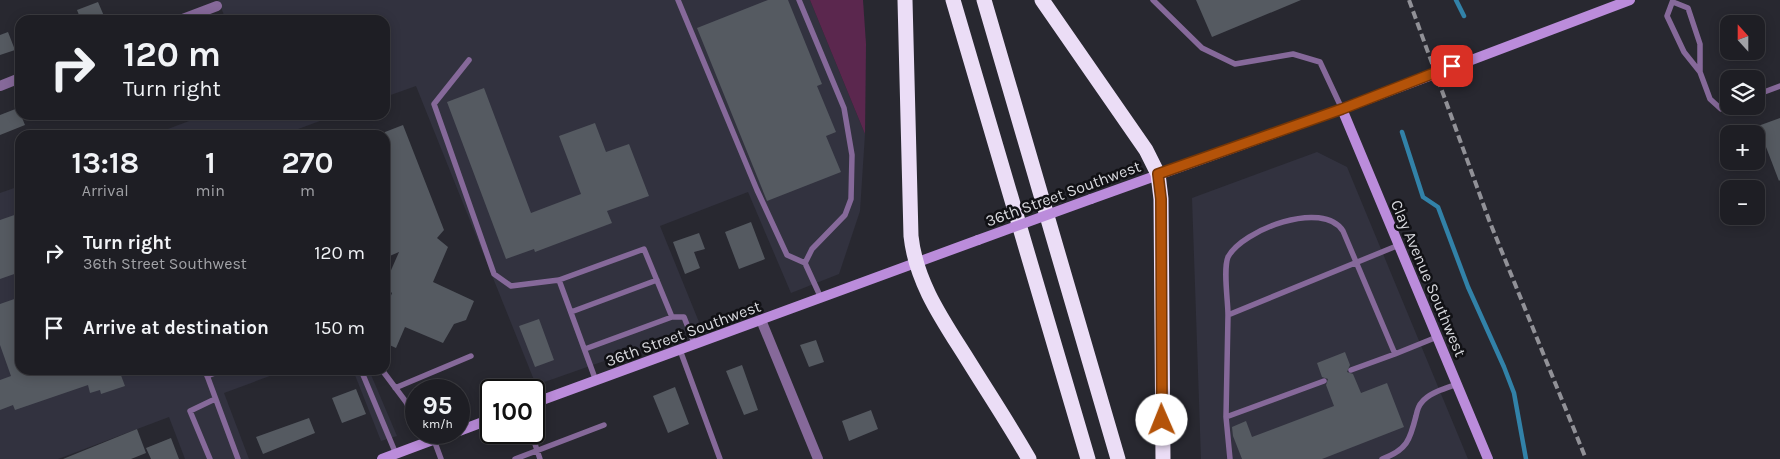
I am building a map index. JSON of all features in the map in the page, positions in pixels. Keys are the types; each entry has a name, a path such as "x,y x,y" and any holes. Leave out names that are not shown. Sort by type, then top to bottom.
{"highway":[{"path":"905,0 911,236 916,263 925,287 941,317 1029,459"},
{"path":"953,0 1088,459"},
{"path":"984,0 1118,459"},
{"path":"1042,0 1151,158 1158,174 1161,199 1163,459"}],"street":[{"name":"36th Street Southwest","path":"545,399 1158,174 1342,109 1630,0"},
{"path":"193,15 217,6"},
{"path":"0,86 15,80"},
{"name":"Clay Avenue Southwest","path":"1342,109 1488,459"},
{"path":"761,320 818,459"},
{"path":"382,459 422,444"}],"lane":[{"path":"678,0 757,190 787,255 805,263 822,298"},
{"path":"799,0 844,108 852,154 850,199 845,215 812,249 805,263"},
{"path":"1153,0 1202,48 1235,64 1293,54 1320,62 1342,109"},
{"path":"1700,72 1700,44 1691,15 1688,8 1673,1 1667,16 1684,52 1700,72 1710,99 1720,108"},
{"path":"469,60 434,104 494,274 511,286 559,280 642,248 645,249 672,317"},
{"path":"1765,92 1780,86"},
{"path":"1230,459 1226,417 1227,260 1235,245 1252,235 1296,218 1310,216 1326,218 1338,223 1396,354"},
{"path":"1228,314 1399,245"},
{"path":"559,280 596,380"},
{"path":"571,312 657,280"},
{"path":"585,349 672,317 684,317 695,345"},
{"path":"1352,370 1437,337"},
{"path":"680,350 720,459"},
{"path":"395,388 471,356"},
{"path":"207,375 238,459"},
{"path":"363,375 396,454"},
{"path":"386,375 405,405"},
{"path":"1226,417 1324,381"},
{"path":"1382,459 1398,452 1407,444 1413,432 1420,403 1428,395 1457,384"},
{"path":"210,459 190,411 215,398"},
{"path":"515,459 604,425"},
{"path":"432,444 441,459"},
{"path":"535,444 540,459"}],"shaded area":[{"path":"218,0 810,0 865,134 860,211 839,274 791,293 748,192 660,226 701,327 545,382 545,379 534,379 416,86 390,95 390,15 224,15"},
{"path":"810,0 863,0 866,44 865,134"},
{"path":"192,120 322,120 296,130 165,130"},
{"path":"1317,152 1347,167 1468,459 1201,459 1192,198"},
{"path":"15,188 15,375 273,375 224,393 249,459 185,459 169,417 58,459 0,459 0,193"},
{"path":"355,375 371,375 397,436 381,441"}],"building":[{"path":"768,0 788,0 822,84 817,86 836,132 826,136 841,172 767,201 697,28"},
{"path":"1196,0 1301,0 1212,37"},
{"path":"98,2 104,15 79,15 77,10"},
{"path":"8,32 15,50 0,55 0,35"},
{"path":"484,88 531,213 581,194 559,136 595,123 606,152 629,144 649,196 607,211 612,223 535,252 534,249 506,259 447,102"},
{"path":"15,109 15,120 23,120 25,125 0,135 0,115"},
{"path":"1780,118 1779,181 1765,144 1765,125 1761,125"},
{"path":"403,125 444,230 437,238 448,247 433,282 474,301 466,320 454,324 443,343 405,327 396,348 390,345 390,298 392,293 390,291 390,273 399,252 390,256 390,130"},
{"path":"15,215 15,274 0,279 0,220"},
{"path":"751,222 765,259 739,269 725,232"},
{"path":"699,233 705,249 694,252 700,268 685,274 673,242"},
{"path":"15,299 15,375 121,375 125,386 101,394 100,390 90,393 88,385 15,410 13,405 0,410 0,380 11,376 0,345 0,304"},
{"path":"539,319 554,360 535,367 519,326"},
{"path":"816,340 824,362 809,367 800,345"},
{"path":"1345,352 1350,365 1347,372 1353,374 1361,393 1387,383 1404,427 1322,459 1242,459 1233,436 1232,427 1246,421 1252,437 1334,406 1326,385 1328,379 1322,377 1317,363"},
{"path":"742,365 758,410 744,415 726,371"},
{"path":"675,387 689,424 668,433 653,396"},
{"path":"356,389 366,414 342,423 332,398"},
{"path":"871,410 878,429 849,441 842,421"},
{"path":"309,418 315,433 263,454 256,437"},
{"path":"137,429 146,453 131,459 63,459"},
{"path":"171,438 179,459 151,459 146,448"}],"waterway":[{"path":"1456,0 1464,16"},
{"path":"1402,132 1423,197 1438,207 1468,287 1514,393 1526,459"}],"railway":[{"path":"1409,0 1489,220 1586,459"}],"route":[{"path":"1162,420 1161,199 1158,174 1342,109 1452,66"}]}
